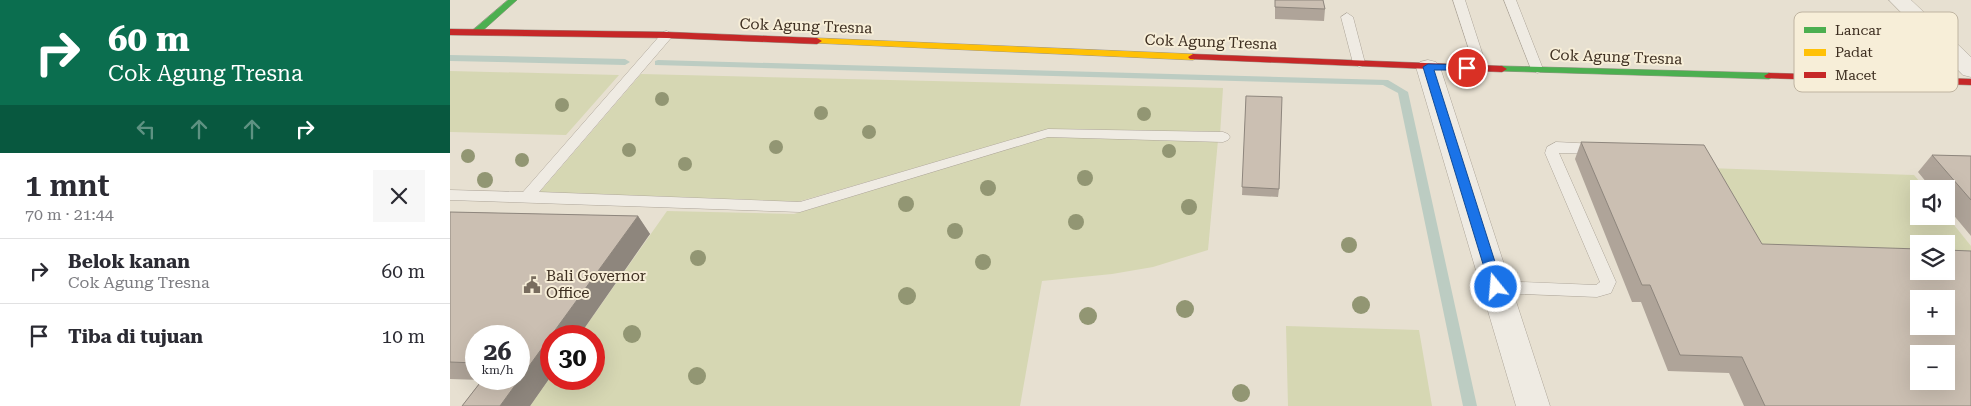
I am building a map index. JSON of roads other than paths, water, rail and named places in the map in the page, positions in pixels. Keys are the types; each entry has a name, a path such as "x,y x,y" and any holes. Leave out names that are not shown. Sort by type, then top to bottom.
{"main road":[{"path":"476,32 513,0"},
{"name":"Cok Agung Tresna","path":"450,32 667,35 1428,67 1794,77"},
{"name":"Cok Agung Tresna","path":"1958,82 1971,82"}],"street":[{"path":"1899,0 1911,12"},
{"path":"1958,57 1971,70"},
{"path":"1428,67 1533,406"}],"lane":[{"path":"1459,0 1481,68"},
{"path":"1510,0 1537,69"},
{"path":"1347,17 1359,63"},
{"path":"527,197 667,35"},
{"path":"450,195 800,207 1048,133 1223,137"},
{"path":"1496,287 1597,291 1605,288 1608,282 1552,153 1556,147 1614,150"}],"waterway":[{"path":"450,58 625,62"},
{"path":"658,63 1385,82 1403,92 1470,406"}],"place":[{"name":"Bali Governor Office","path":"532,285"}]}
